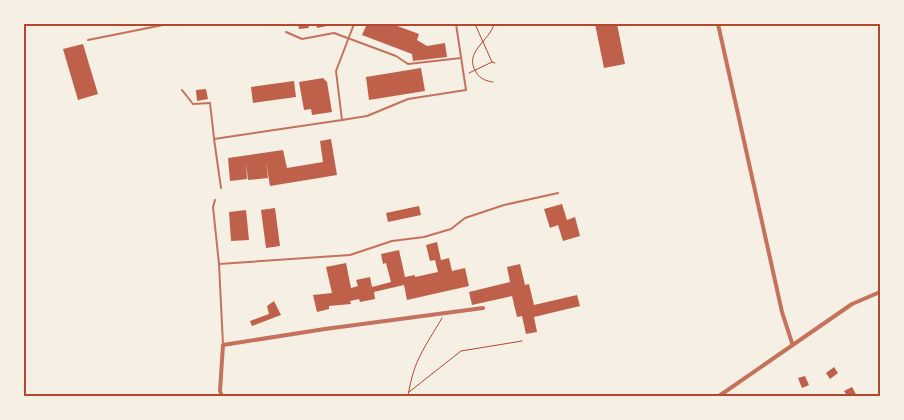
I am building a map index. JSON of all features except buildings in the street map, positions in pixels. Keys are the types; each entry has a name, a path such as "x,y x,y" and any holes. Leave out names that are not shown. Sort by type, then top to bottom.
{"street":[{"path":"718,24 782,312 792,344"},
{"path":"719,396 852,304 880,292"},
{"path":"222,396 220,391 223,346 325,329 444,315 483,308"}],"lane":[{"path":"88,40 168,24"},
{"path":"342,120 336,71 354,24"},
{"path":"214,139 367,116 408,99 466,90 456,24"},
{"path":"286,32 302,39 334,33 396,56 408,64 461,58"},
{"path":"182,90 193,104 210,102 221,188"},
{"path":"219,264 350,255 392,241 424,237 451,229 465,218 558,193"},
{"path":"215,200 213,207 219,264 223,346"}],"path":[{"path":"475,24 492,62"},
{"path":"493,82 480,78 475,70 474,55 491,34 494,24"},
{"path":"464,75 492,62 495,63"},
{"path":"408,396 414,366 422,348 444,315"},
{"path":"409,392 461,351 522,341"}]}
